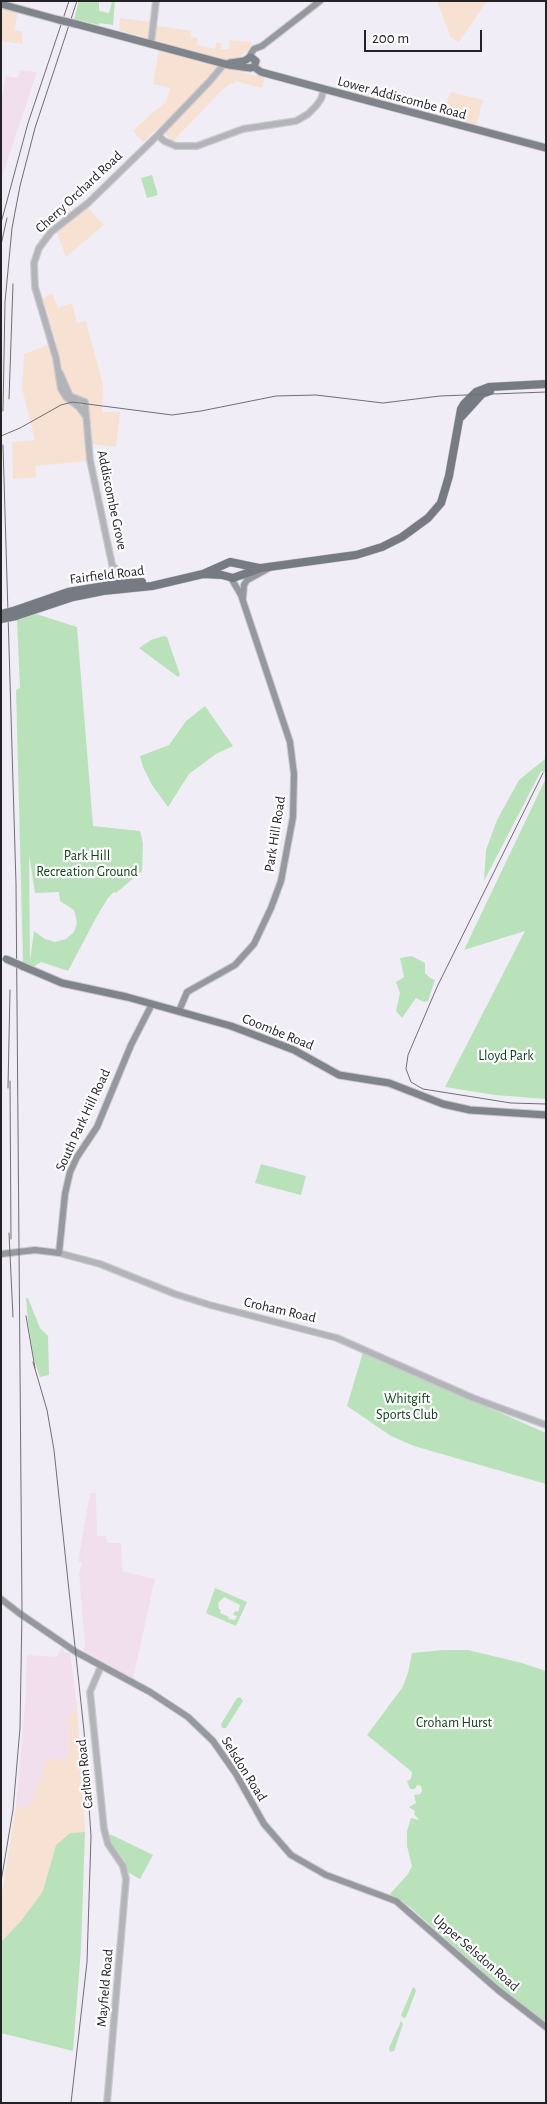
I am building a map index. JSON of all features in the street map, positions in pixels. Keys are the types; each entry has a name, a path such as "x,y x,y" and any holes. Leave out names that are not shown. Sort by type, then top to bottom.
{"highway":[{"path":"232,577 261,568 369,552 402,537 419,526 441,504 449,476 462,407 471,402 485,388 500,385 546,384"},
{"name":"Fairfield Road","path":"16,613 56,598 117,587 162,583 203,574 232,561 238,565"},
{"path":"232,577 238,565 261,568"},
{"path":"224,566 224,571 232,577"},
{"name":"Fairfield Road","path":"203,574 232,577"},
{"name":"Fairfield Road","path":"117,587 129,583 162,583"},
{"path":"1,614 16,613"},
{"path":"1,620 16,613"}],"main road":[{"path":"1,4 225,63 250,62 254,49 262,46 320,1"},
{"name":"Lower Addiscombe Road","path":"250,62 261,72 546,148"},
{"path":"243,602 244,585 247,580 274,566"},
{"name":"Park Hill Road","path":"179,1011 187,992 235,965 252,948 275,897 289,845 294,797 292,752 281,710 241,595 232,577"},
{"name":"Coombe Road","path":"4,958 62,983 98,990 213,1020 277,1042 304,1054 339,1075 386,1082 440,1103 470,1110 546,1115"},
{"name":"South Park Hill Road","path":"59,1252 66,1187 70,1172 98,1123 133,1040 152,1004"},
{"name":"Croham Road","path":"1,1254 35,1250 59,1252"},
{"name":"Selsdon Road","path":"1,1599 101,1666 169,1703 204,1731 234,1771 264,1824 291,1855 326,1875 390,1897"},
{"name":"Upper Selsdon Road","path":"390,1897 408,1910 498,1990 546,2027"}],"street":[{"path":"150,44 156,1"},
{"name":"Cherry Orchard Road","path":"73,401 59,372 35,287 34,263 39,248 51,232 88,203 158,135 208,84 225,63"},
{"path":"158,135 164,141 176,146 198,146 243,129 296,121 313,110 321,99 324,89"},
{"path":"73,401 85,415"},
{"name":"Addiscombe Grove","path":"73,401 85,402 90,460 117,587"},
{"path":"113,566 129,583"},
{"name":"Croham Road","path":"59,1252 100,1264 210,1306 337,1338 473,1398 546,1424"},
{"name":"Carlton Road","path":"101,1666 91,1686 90,1695 103,1820 107,1842 122,1863 126,1876"},
{"name":"Mayfield Road","path":"107,2103 126,1876"}],"shaded area":[{"path":"437,1 487,1 459,42 450,36"},
{"path":"1,7 18,11 14,31 22,31 23,44 1,41"},
{"path":"120,18 151,22 159,26 191,31 191,37 198,38 197,45 215,49 216,43 221,43 221,49 229,49 230,40 252,42 249,49 238,58 237,71 265,78 262,88 235,81 235,83 222,90 173,141 158,128 143,142 133,131 166,102 170,88 153,84 160,42 119,30"},
{"path":"20,70 37,72 1,180 1,101 6,76 18,78"},
{"path":"365,86 429,101 425,112 363,96"},
{"path":"451,92 483,100 476,126 440,116"},
{"path":"88,208 104,225 66,257 57,232"},
{"path":"52,293 58,308 72,303 77,323 86,321 103,385 102,412 120,412 116,447 85,443 87,461 35,466 36,477 13,479 12,442 35,440 22,388 24,354 56,342 43,298"},
{"path":"90,1493 96,1493 97,1536 106,1536 107,1543 121,1543 122,1571 155,1579 133,1679 83,1652 85,1645 79,1573 82,1563 78,1561"},
{"path":"62,1646 65,1653 70,1653 77,1706 68,1718 69,1758 46,1759 40,1782 27,1808 16,1805 25,1706 27,1655 57,1657"},
{"path":"77,1706 85,1832 70,1833 56,1845 43,1891 21,1921 1,1942 1,1899 16,1805 27,1808 40,1782 46,1759 69,1758 68,1718"}],"green space":[{"path":"79,1 99,1 99,11 109,13 112,1 115,1 113,25 99,23 99,25 74,19"},
{"path":"152,175 158,195 147,198 141,178"},
{"name":"Park Hill Recreation Ground","path":"36,614 77,627 93,826 140,831 143,843 142,871 108,898 68,971 41,962 33,967 23,962 16,690 20,688 17,620","holes":["29,854 35,893 59,892 60,901 74,910 77,923 74,932 66,939 55,942 45,939 34,931 30,961"]},
{"path":"164,636 167,637 180,675 178,677 139,648 151,640"},
{"path":"205,706 233,746 216,754 189,774 168,807 152,785 140,756 169,745 186,721"},
{"path":"545,759 546,773 541,771 484,881 486,850 497,820 519,780"},
{"name":"Lloyd Park","path":"546,778 546,1099 495,1095 445,1087 525,931 464,950"},
{"path":"412,956 425,963 425,973 435,980 428,1001 424,1002 416,998 402,1018 396,1011 400,993 396,982 404,977 400,958"},
{"path":"261,1164 306,1176 301,1195 255,1183"},
{"path":"26,1298 28,1298 40,1328 48,1336 49,1375 40,1377 34,1359"},
{"name":"Whitgift Sports Club","path":"363,1352 546,1433 546,1484 414,1446 391,1436 347,1406"},
{"path":"215,1588 247,1602 236,1626 206,1613","holes":["224,1597 240,1605 238,1612 235,1611 233,1615 237,1616 235,1620 228,1619 229,1617 220,1613 221,1610 218,1603"]},
{"name":"Croham Hurst","path":"468,1650 546,1671 546,2023 507,1994 410,1907 390,1894 408,1874 412,1866 407,1846 407,1831 411,1818 419,1820 414,1814 415,1811 409,1807 416,1803 414,1795 420,1794 422,1791 421,1786 417,1785 415,1789 410,1789 407,1781 411,1779 412,1772 367,1735 402,1688 408,1673 412,1653"},
{"path":"240,1697 243,1701 226,1728 222,1728 221,1724 237,1698"},
{"path":"85,1832 81,1949 73,2051 1,2033 1,1942 21,1921 43,1891 56,1845 70,1833"},
{"path":"108,1835 112,1835 153,1855 140,1879 129,1873 124,1860 112,1845"},
{"path":"413,1987 416,1991 404,2018 401,2015"},
{"path":"401,2021 403,2024 394,2051 390,2052 389,2048"}],"tram line":[{"path":"1,436 20,428 61,405 72,402 172,415 276,396 316,395 383,403 440,396 546,392"},
{"path":"543,773 437,987 408,1055 406,1069 411,1082 423,1089 511,1103 546,1104"}],"railway":[{"path":"1,223 28,123 69,1"},
{"path":"3,411 5,302 12,228 20,186 35,128 77,1"},
{"path":"1,245 7,218"},
{"path":"9,399 13,284"},
{"path":"1,1882 13,1810 20,1728 22,1611 16,884 3,445"},
{"path":"8,1088 10,990"},
{"path":"10,1081 11,1239"},
{"path":"9,1233 13,1317"},
{"path":"26,1316 35,1368"},
{"path":"33,1362 47,1410 54,1450 84,1731 91,1836 87,1962 71,2103"}]}
